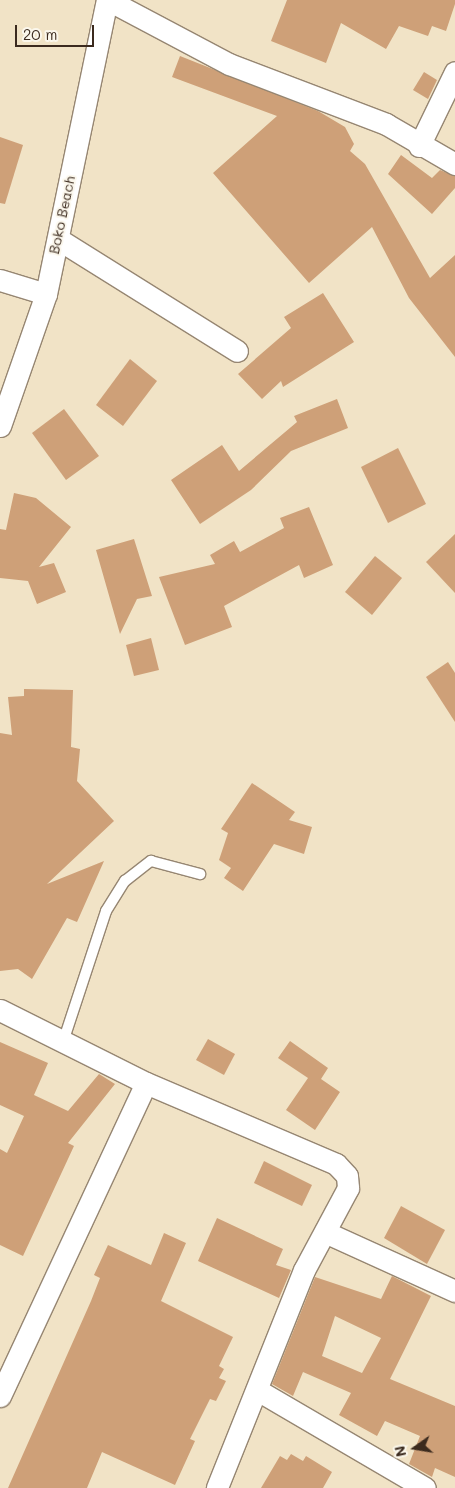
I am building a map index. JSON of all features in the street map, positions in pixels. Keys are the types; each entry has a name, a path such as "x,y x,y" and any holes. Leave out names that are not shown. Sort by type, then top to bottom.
{"street":[{"path":"108,0 229,64 386,124 419,146 455,164"},
{"name":"Boko Beach","path":"0,426 46,294 108,0"},
{"path":"419,146 455,72"},
{"path":"58,238 237,351"},
{"path":"0,280 46,294"},
{"path":"0,1010 146,1083 343,1170 348,1188 327,1233 304,1270 259,1391 217,1488"},
{"path":"0,1396 146,1083"},
{"path":"327,1233 455,1291"},
{"path":"259,1391 425,1488"}],"lane":[{"path":"63,1042 106,911 125,881 151,861 200,874"}],"building":[{"path":"287,0 455,0 455,4 446,31 432,26 428,36 399,26 386,49 341,23 326,63 271,41"},
{"path":"180,56 318,111 345,127 354,144 350,151 365,164 430,278 455,255 455,357 409,298 372,227 309,283 213,173 277,116 172,77"},
{"path":"424,72 437,80 428,99 413,90"},
{"path":"0,137 23,145 5,204 0,203"},
{"path":"401,155 432,178 440,170 455,176 455,188 432,214 388,174"},
{"path":"323,293 354,342 283,387 281,381 262,399 238,374 291,328 284,317"},
{"path":"130,359 157,381 123,426 96,405"},
{"path":"337,399 348,428 291,451 251,490 200,524 171,480 222,445 239,471 297,422 294,416"},
{"path":"64,409 99,456 66,480 32,433"},
{"path":"398,448 426,504 388,523 361,467"},
{"path":"14,493 36,498 71,527 39,567 54,563 66,592 37,604 28,581 0,578 0,529 6,530"},
{"path":"309,507 333,565 304,578 299,565 224,606 232,627 185,645 159,577 215,564 210,555 234,541 240,552 284,528 280,518"},
{"path":"455,534 455,593 426,562"},
{"path":"134,539 152,596 137,599 120,634 96,550"},
{"path":"375,556 402,578 372,615 345,592"},
{"path":"151,638 159,670 134,676 126,645"},
{"path":"448,662 455,673 455,722 426,677"},
{"path":"24,689 73,690 71,747 80,749 77,781 114,821 47,884 104,861 77,922 67,918 32,979 18,969 0,971 0,733 12,735 8,697 24,696"},
{"path":"252,783 295,812 289,820 312,827 304,854 274,844 243,891 224,878 231,868 219,860 228,833 221,829"},
{"path":"208,1039 235,1054 224,1075 196,1060"},
{"path":"290,1041 328,1068 321,1079 340,1092 315,1130 286,1110 308,1078 278,1058"},
{"path":"0,1042 48,1063 34,1095 68,1111 99,1074 115,1084 68,1143 74,1146 23,1256 0,1245 0,1149 7,1153 24,1116 0,1105"},
{"path":"264,1161 312,1185 302,1206 254,1183"},
{"path":"401,1206 445,1230 427,1264 384,1238"},
{"path":"217,1218 283,1249 276,1265 291,1270 279,1298 198,1261"},
{"path":"164,1233 186,1243 161,1301 233,1337 219,1366 224,1369 219,1378 226,1381 216,1401 210,1399 190,1439 195,1441 175,1485 102,1452 87,1488 8,1488 91,1301 100,1278 94,1275 108,1245 151,1265"},
{"path":"392,1276 431,1296 390,1379 455,1406 455,1477 435,1468 432,1477 409,1464 420,1436 385,1421 377,1436 339,1415 351,1393 303,1372 293,1396 272,1384 315,1277 381,1299","holes":["335,1316 381,1338 362,1373 322,1356"]},
{"path":"291,1454 303,1461 306,1456 332,1472 323,1488 261,1488 280,1456 287,1460"}]}
